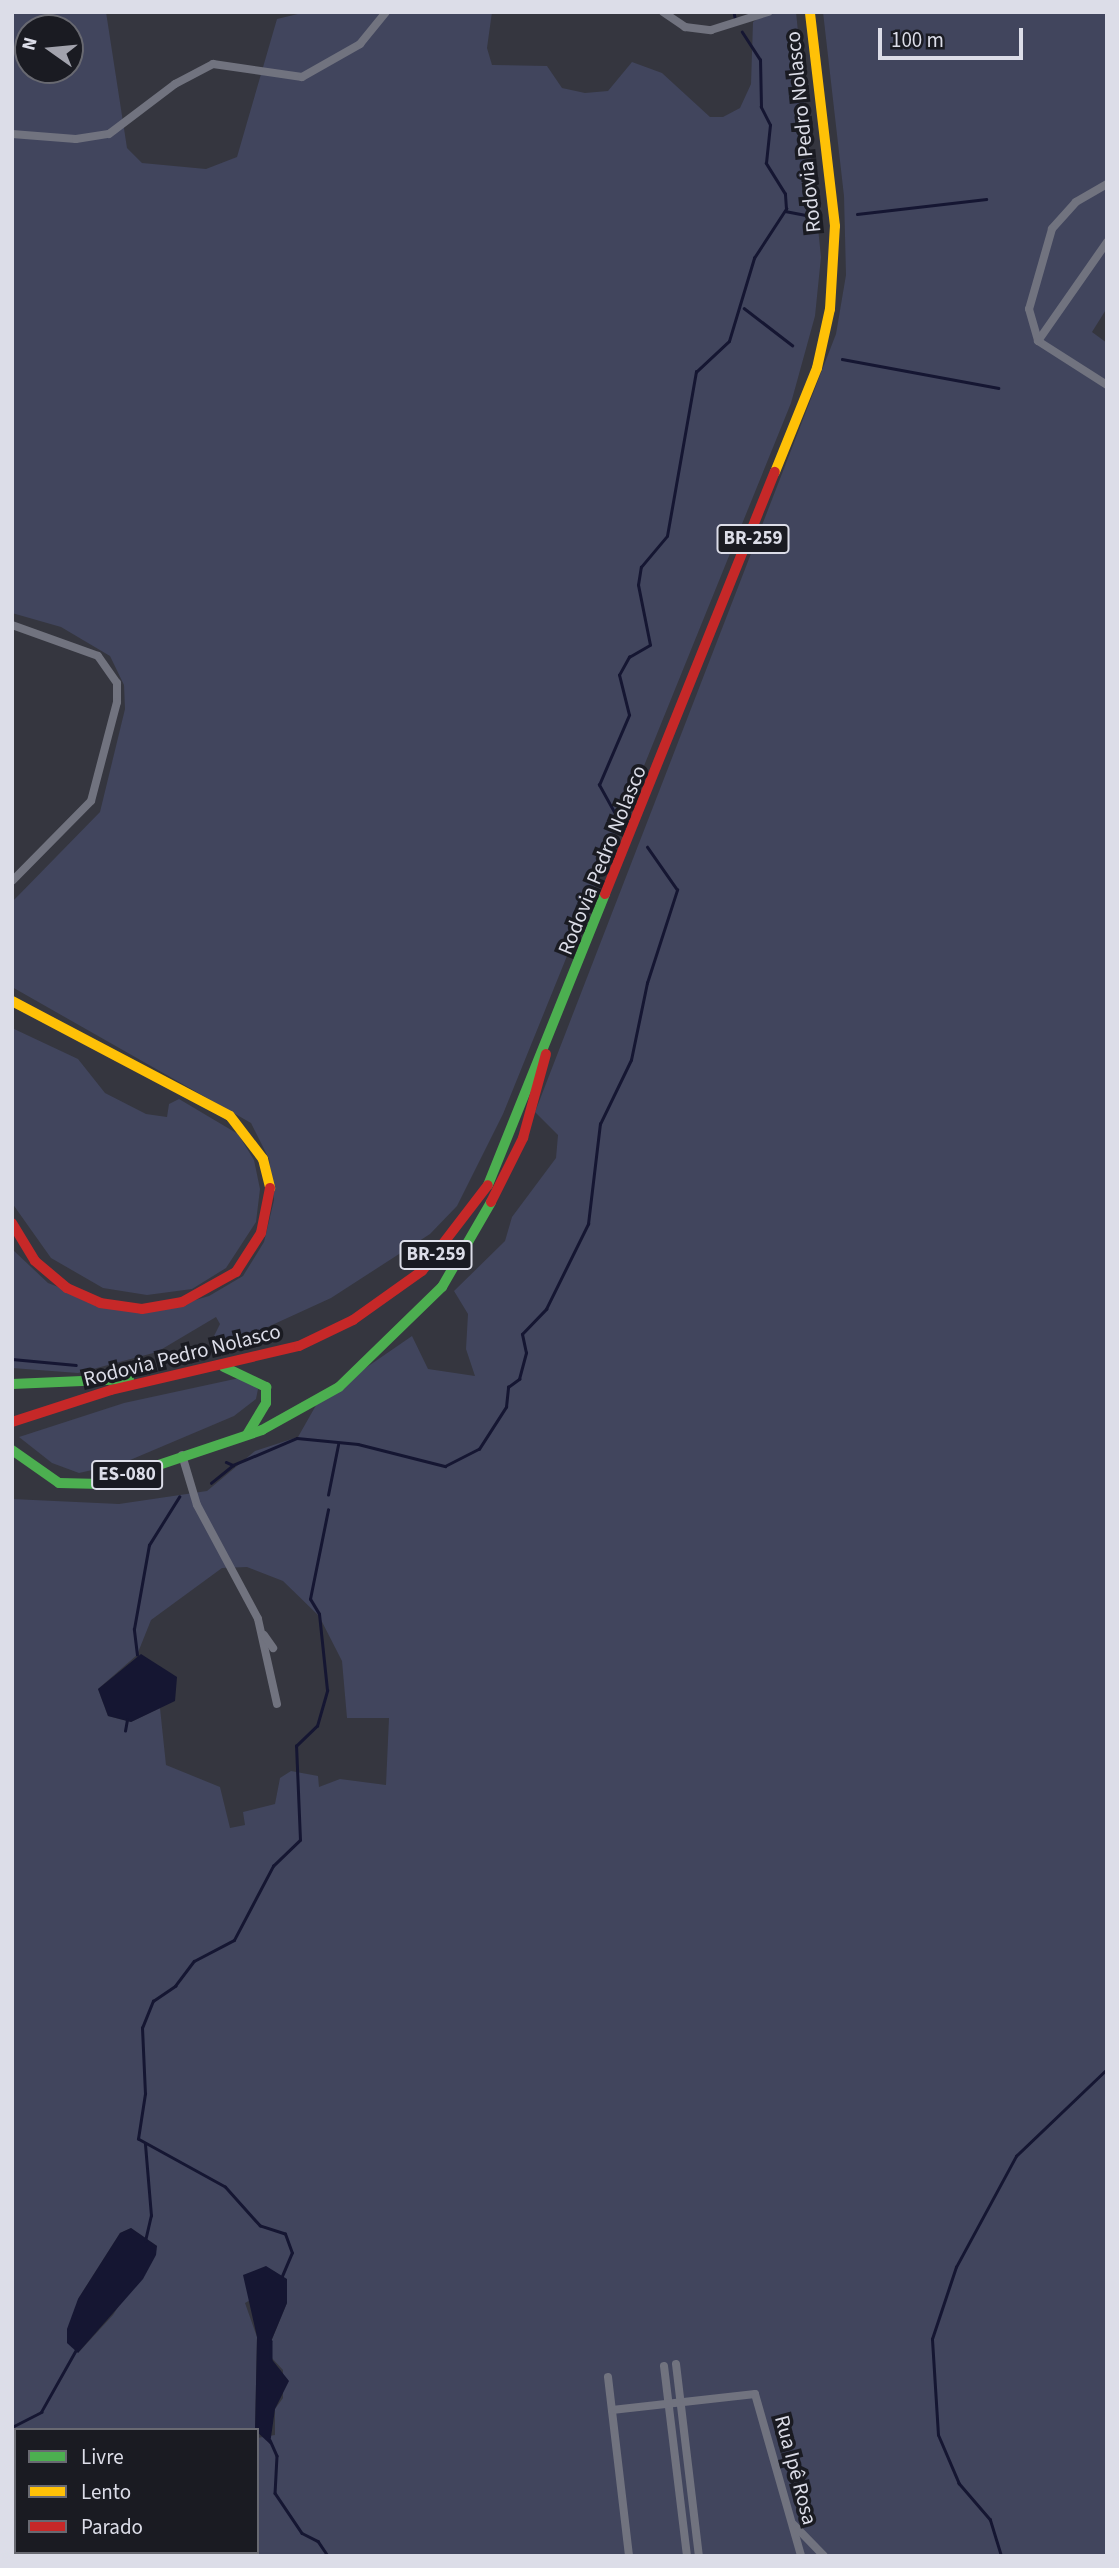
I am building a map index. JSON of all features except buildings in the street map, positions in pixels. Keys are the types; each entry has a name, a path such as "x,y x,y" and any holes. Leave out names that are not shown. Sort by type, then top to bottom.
{"main road":[{"name":"Rodovia Pedro Nolasco","path":"12,1422 24,1416 162,1378 224,1367 299,1346 353,1320 422,1271 487,1187 550,1041 817,368 830,309 835,226 810,12"},
{"path":"12,1001 230,1116 262,1159 270,1189 261,1233 236,1272 183,1302 142,1309 100,1303 67,1288 34,1261 12,1223"},
{"path":"247,1435 339,1387 442,1287 509,1171 550,1041"},
{"path":"224,1367 266,1387 266,1403 247,1435"},
{"path":"12,1384 162,1378"},
{"name":"ES-080","path":"12,1450 51,1479 74,1485 102,1484 247,1435"}],"street":[{"path":"12,134 76,139 109,134 175,83 213,64 302,77 360,44 386,12"},
{"path":"663,12 685,27 711,30 768,12"},
{"path":"1107,184 1076,202 1041,250 1029,309 1038,341 1107,385"},
{"path":"1038,341 1107,242"},
{"path":"12,625 99,656 117,683 117,702 91,801 12,881"},
{"path":"182,1455 197,1505 262,1633 273,1648"},
{"path":"262,1633 277,1704"},
{"path":"676,2364 699,2556"},
{"path":"664,2366 687,2556"},
{"path":"608,2377 629,2556"},
{"name":"Rua Ipê Rosa","path":"681,2401 755,2394 801,2556"},
{"path":"611,2410 681,2401"},
{"path":"794,2525 824,2556"}],"shaded area":[{"path":"12,12 106,12 127,148 142,163 206,169 237,157 277,19 306,12 492,12 487,48 492,65 547,66 562,88 585,93 608,91 632,62 662,73 710,117 723,117 740,108 751,84 753,22 768,12 796,12 821,257 815,316 791,403 503,1114 457,1206 430,1234 331,1298 237,1341 210,1344 220,1324 216,1317 157,1352 78,1373 12,1368 12,1249 48,1283 113,1308 165,1309 209,1296 243,1276 264,1242 274,1200 269,1159 251,1123 12,987 12,902 100,812 125,709 124,685 110,656 61,627 12,613"},
{"path":"823,12 1107,12 1107,308 1092,332 1107,343 1107,2556 12,2556 12,1499 119,1504 207,1491 255,1451 298,1437 319,1400 412,1336 428,1369 475,1376 466,1349 468,1314 454,1291 505,1241 512,1217 556,1158 558,1135 535,1112 836,334 846,275 844,196","holes":["247,1567 283,1581 319,1616 342,1661 347,1718 389,1718 386,1785 340,1779 319,1787 318,1776 291,1771 280,1778 275,1804 243,1812 245,1825 230,1828 220,1787 166,1765 160,1708 131,1722 108,1716 98,1689 137,1655 151,1620 222,1568","131,2228 157,2246 113,2315 78,2353 78,2299 120,2233","287,2279 287,2303 270,2344 270,2356 283,2370 283,2398 275,2409 275,2435 259,2438 259,2554 14,2554 14,2428 255,2428 257,2337 245,2303"]},
{"path":"12,1028 78,1059 105,1093 146,1114 167,1117 169,1104 179,1099 238,1134 254,1160 260,1189 256,1222 226,1268 192,1289 147,1295 103,1288 51,1258 12,1203"},
{"path":"244,1377 258,1389 256,1399 234,1416 123,1463 79,1473 52,1463 19,1437 124,1403"},
{"path":"141,1654 177,1677 175,1701 131,1722 108,1716 98,1689"},
{"path":"131,2228 157,2246 156,2255 143,2279 78,2353 67,2343 67,2329 78,2299 120,2233"},
{"path":"266,2266 287,2279 287,2303 270,2344 270,2357 289,2381 275,2409 270,2444 259,2434 259,2428 255,2428 257,2337 243,2275"}],"waterway":[{"path":"734,12 735,17"},
{"path":"614,812 599,785 629,715 619,675 629,657 650,645 638,585 641,567 667,536 696,372 729,341 754,258 786,209 785,194 766,163 770,125 761,107 760,60 742,32"},
{"path":"857,214 986,199"},
{"path":"785,211 811,216"},
{"path":"744,308 792,345"},
{"path":"842,359 998,388"},
{"path":"211,1483 233,1465 297,1438 358,1444 445,1466 479,1449 506,1407 508,1387 519,1379 526,1353 522,1334 546,1309 588,1224 600,1124 631,1060 647,983 677,890 647,847"},
{"path":"12,1359 76,1365"},
{"path":"328,1495 338,1445"},
{"path":"226,1462 233,1465"},
{"path":"137,1655 134,1629 149,1545 179,1497"},
{"path":"282,2276 292,2253 285,2234 260,2226 225,2187 138,2139 145,2094 142,2028 153,2001 175,1986 194,1961 234,1940 273,1866 300,1840 296,1746 317,1726 327,1690 319,1614 310,1599 328,1510"},
{"path":"125,1731 127,1720"},
{"path":"1001,2556 990,2520 959,2484 938,2435 932,2339 956,2267 1016,2156 1107,2069"},
{"path":"145,2144 151,2216 145,2241"},
{"path":"271,2341 271,2359"},
{"path":"12,2427 41,2412 76,2350"},
{"path":"270,2440 277,2456 275,2493 302,2533 318,2541 328,2556"}],"traffic: fast":[{"path":"488,1185 605,894"},
{"path":"12,1450 59,1483 102,1484 262,1430 339,1387 442,1287 491,1202"},
{"path":"224,1367 266,1387 266,1403 247,1435"},
{"path":"12,1384 129,1379"}],"traffic: slow":[{"path":"775,472 817,368 830,309 835,226 810,12"},
{"path":"12,1001 230,1116 263,1159 270,1188"}],"traffic: jam":[{"path":"605,894 775,472"},
{"path":"491,1202 523,1138 546,1054"},
{"path":"12,1422 111,1390 299,1346 353,1320 422,1271 488,1185"},
{"path":"12,1223 35,1261 67,1288 100,1303 142,1309 182,1302 236,1272 261,1233 270,1188"}]}
